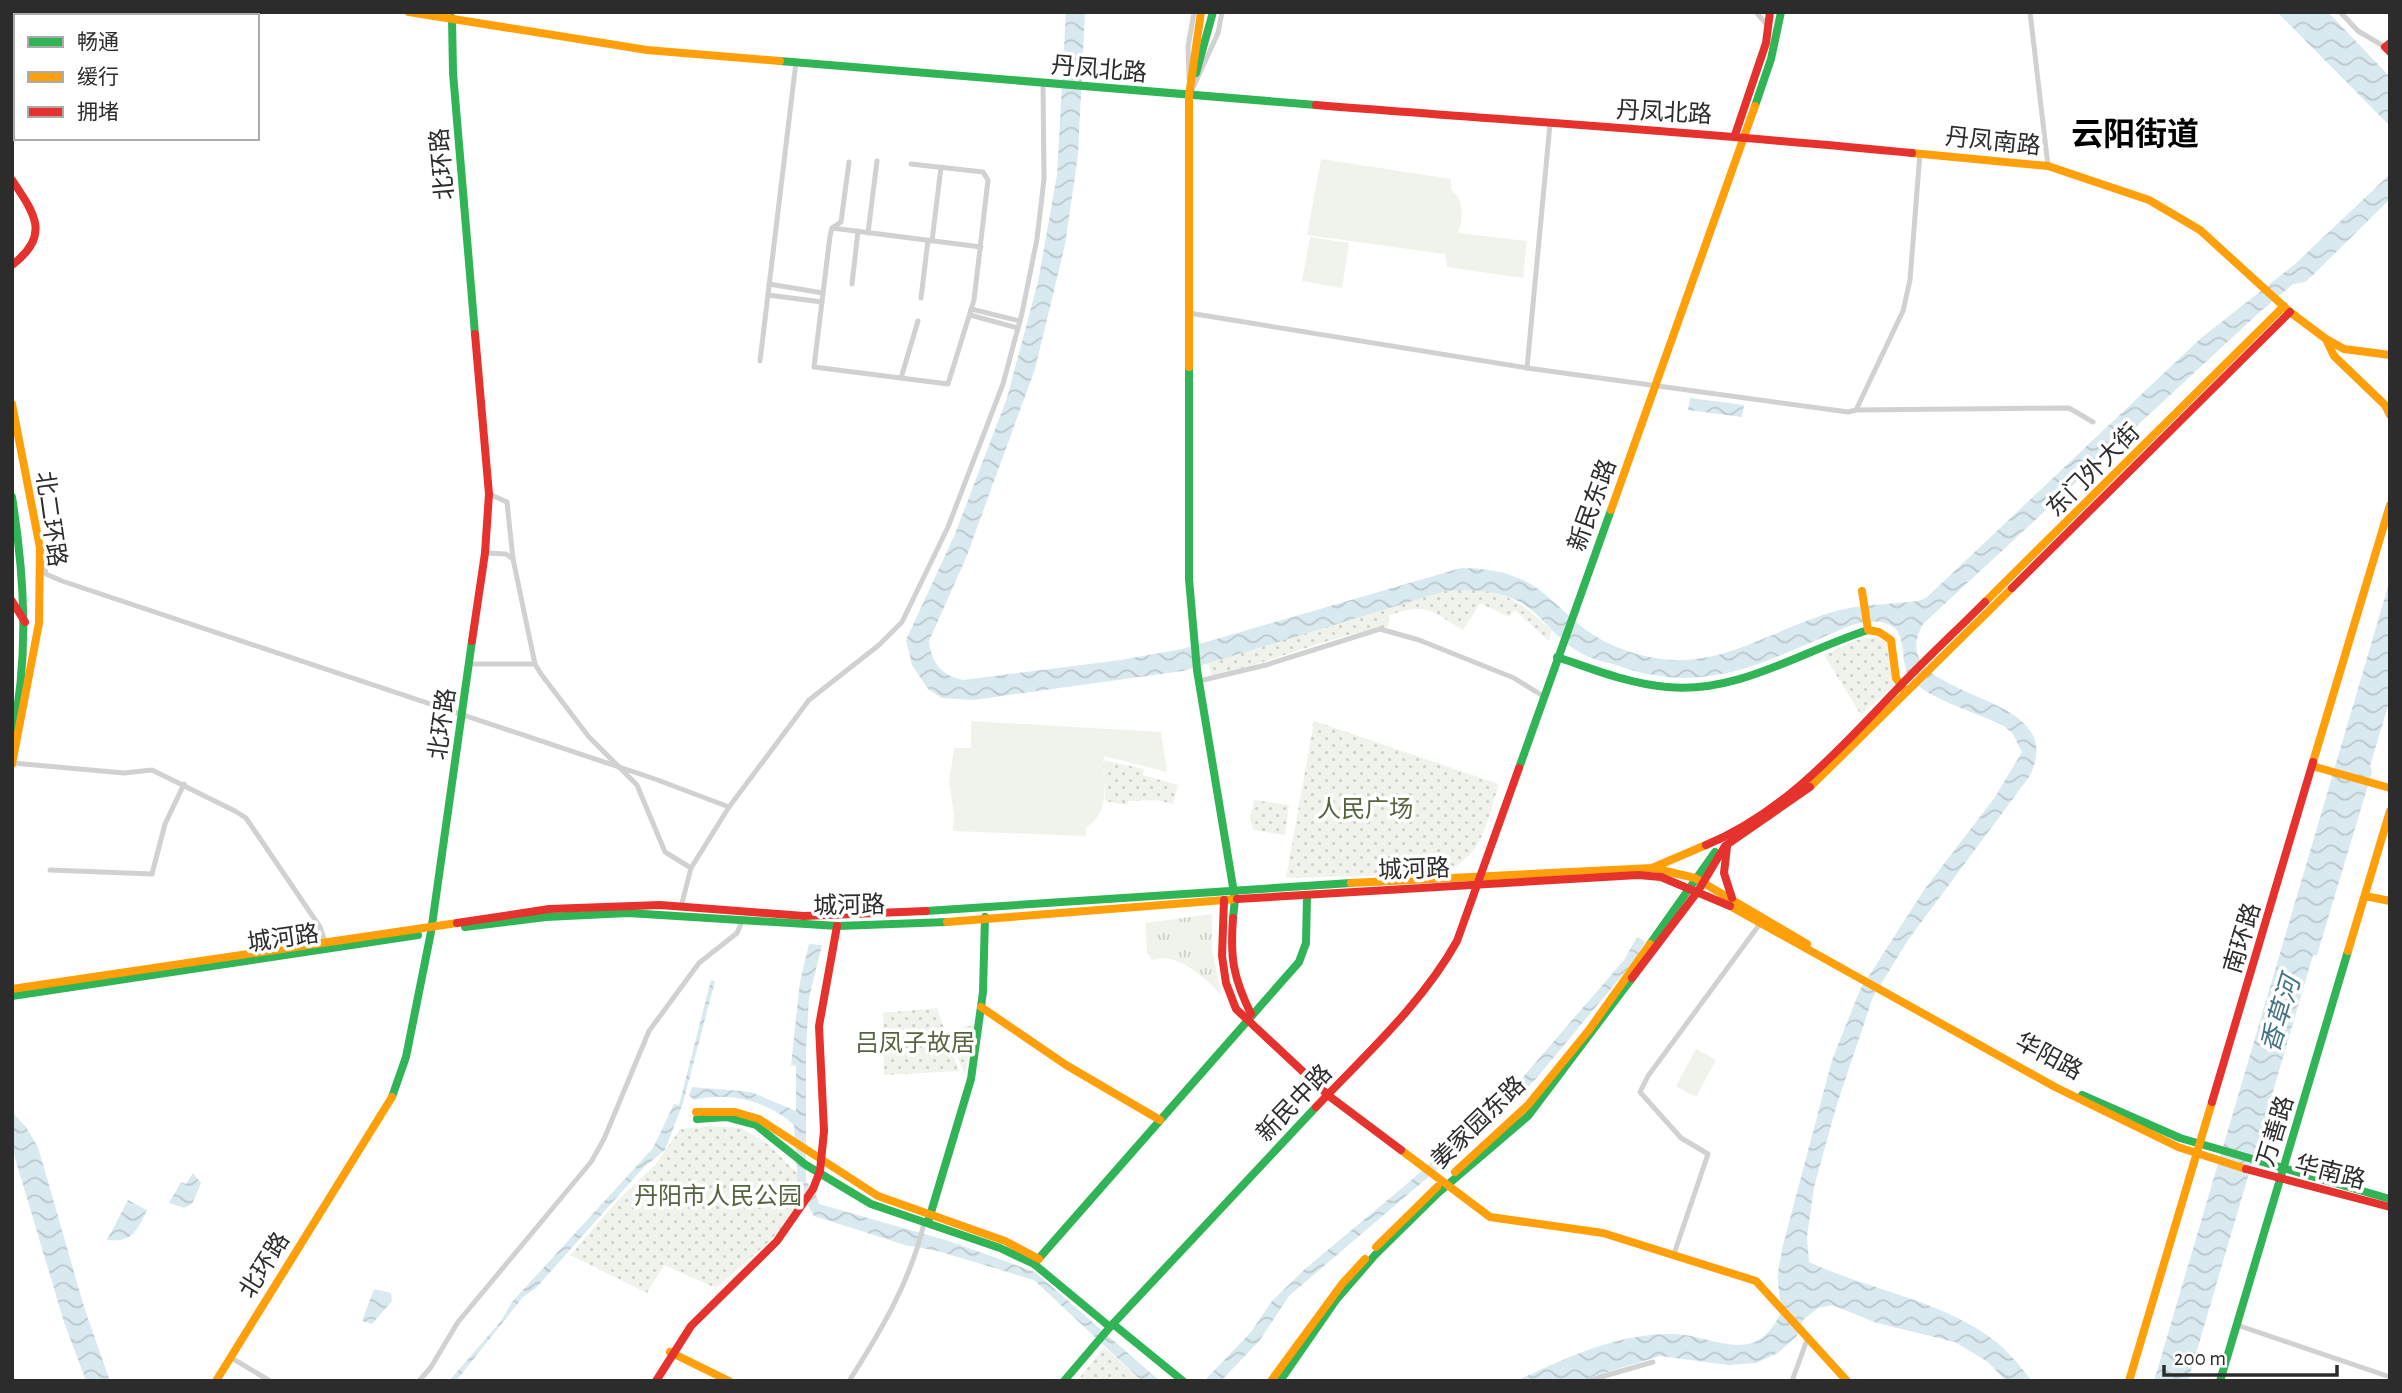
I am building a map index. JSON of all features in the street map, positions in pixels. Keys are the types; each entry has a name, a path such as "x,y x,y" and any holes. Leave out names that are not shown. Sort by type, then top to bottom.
{"main road":[{"name":"丹凤北路","path":"409,12 647,50 1189,96 1745,136"},
{"path":"443,12 452,18"},
{"path":"1201,12 1189,96 1188,579 1193,643 1234,895 1230,955 1248,1017"},
{"path":"1189,96 1213,12"},
{"path":"1763,12 1768,26"},
{"path":"1735,135 1766,43 1770,12"},
{"name":"新民东路","path":"1475,887 1745,136 1771,59 1781,12"},
{"name":"北环路","path":"216,1381 393,1096 416,1019 463,715 485,553 489,494 453,73 452,18"},
{"name":"丹凤南路","path":"1745,136 2048,166 2149,200 2200,230 2284,306 2326,339 2344,349 2390,355"},
{"path":"12,180 36,220 34,245 23,259 12,264"},
{"name":"东门外大街","path":"1906,686 2284,306"},
{"path":"2326,339 2334,356 2385,405 2390,415"},
{"name":"北二环路","path":"12,404 40,548 40,623 12,763"},
{"name":"北二环路","path":"12,497 23,561 25,622 24,674 12,739"},
{"name":"南环路","path":"2129,1381 2390,505"},
{"path":"1862,591 1868,629"},
{"path":"12,601 25,622"},
{"path":"1559,653 1635,682 1684,688 1714,685 1749,675 1868,629 1891,640 1906,686 1812,786 1728,840 1699,880 1762,921"},
{"path":"2312,766 2390,788"},
{"name":"万善路","path":"2220,1381 2390,811"},
{"path":"1728,840 1724,870 1726,886 1734,901"},
{"name":"城河路","path":"1652,867 1714,842 1728,840"},
{"name":"城河路","path":"12,996 518,918 681,910 804,916 961,911 1652,867 1699,880"},
{"name":"城河路","path":"681,910 743,919 837,926 1224,900 1234,895 1307,895 1475,887 1638,875 1661,877 1689,887"},
{"name":"姜家园东路","path":"1271,1381 1342,1284 1408,1213 1528,1105 1589,1030 1689,887 1699,880"},
{"name":"姜家园东路","path":"1280,1381 1344,1291 1441,1182 1528,1116 1698,891 1699,880"},
{"name":"新民中路","path":"1064,1381 1110,1327 1418,998 1446,963 1457,941 1475,887"},
{"path":"1689,887 1762,921 2055,1087 2197,1155"},
{"path":"1036,1262 1299,962 1306,943 1307,895"},
{"path":"2365,896 2390,901"},
{"path":"1224,900 1220,947 1225,981 1236,1009 1248,1017 1329,1096 1420,1167 1490,1217 1603,1233 1756,1281 1847,1381"},
{"path":"926,1223 971,1079 981,1007 985,917"},
{"path":"656,1381 670,1352 715,1298 773,1248 816,1186 821,1161 819,1027 837,926"},
{"name":"城河路","path":"12,989 327,947"},
{"name":"华阳路","path":"1885,992 2066,1088 2180,1138 2201,1142"},
{"path":"981,1007 1066,1065 1160,1120"},
{"path":"926,1223 821,1161 777,1129 745,1115 720,1111 696,1116 749,1122 768,1132 807,1166 871,1204 1036,1262 1110,1327 1183,1381"},
{"name":"华南路","path":"2201,1142 2283,1169 2390,1199"},
{"name":"华南路","path":"2197,1155 2390,1207"},
{"path":"670,1352 729,1381"}],"street":[{"path":"1189,96 1188,47 1194,12"},
{"path":"1189,96 1218,33 1222,12"},
{"path":"1756,12 1768,26"},
{"path":"2030,12 2048,166"},
{"path":"2340,12 2358,31 2388,47"},
{"path":"760,361 796,62"},
{"path":"681,910 691,868 729,807 808,700 879,645 902,622 948,527 1003,384 1019,324 1037,239 1044,179 1043,84"},
{"path":"1527,369 1550,124"},
{"path":"1856,410 1903,311 1910,280 1920,153"},
{"path":"868,233 877,161"},
{"path":"849,162 841,222 832,228 814,367 948,384 971,312 988,186 983,173 911,164"},
{"path":"921,299 941,167"},
{"path":"832,228 981,247"},
{"path":"852,284 859,231"},
{"path":"769,284 823,293"},
{"path":"768,295 822,302"},
{"path":"971,312 1019,324"},
{"path":"1189,313 1527,369 1848,412 2069,408 2092,422"},
{"path":"901,378 918,321"},
{"path":"489,494 500,496 507,502 513,559 535,664 589,737 637,785 665,852 691,868"},
{"path":"40,548 46,574 62,581 729,807"},
{"path":"485,553 506,554 513,559"},
{"path":"1199,681 1266,665 1380,629 1419,640 1514,678 1543,696"},
{"path":"470,664 535,664"},
{"path":"12,763 124,773 152,769 246,818 320,927 327,947"},
{"path":"50,870 152,874 169,814 184,784"},
{"path":"419,1381 431,1367 458,1322 591,1162 604,1139 649,1031 699,963 737,933 743,919"},
{"path":"1674,1254 1708,1154 1681,1138 1640,1092 1762,921"},
{"path":"849,1381 878,1334 919,1250 926,1223"},
{"path":"2237,1325 2390,1377"},
{"path":"1792,1381 1807,1340"},
{"path":"230,1357 270,1381"},
{"path":"1587,1381 1653,1362"}],"green space":[{"path":"1321,159 1451,179 1451,189 1459,199 1462,210 1458,233 1527,241 1523,278 1447,267 1445,254 1307,235"},
{"path":"1310,237 1349,243 1342,288 1302,281"},
{"path":"1474,589 1499,594 1525,608 1552,630 1549,641 1515,610 1509,617 1480,603 1463,630 1429,610 1413,609 1389,615 1388,627 1345,636 1212,677 1208,662 1445,591"},
{"path":"1876,637 1888,643 1894,685 1861,715 1824,655 1856,640"},
{"path":"971,721 1161,732 1167,772 1104,756 1103,804 1100,813 1086,828 1086,836 953,831 954,813 949,783 954,748 971,748"},
{"name":"人民广场","path":"1314,721 1499,784 1485,829 1471,853 1448,870 1431,874 1286,878"},
{"path":"1103,760 1144,769 1143,775 1178,785 1173,804 1156,800 1128,801 1127,805 1105,801"},
{"path":"1254,800 1289,805 1285,835 1253,830 1250,819"},
{"path":"1212,914 1212,951 1222,995 1190,968 1171,959 1152,960 1147,951 1145,923"},
{"name":"吕凤子故居","path":"937,1008 959,1071 884,1075 883,1013"},
{"path":"966,1026 975,1026 965,1074 947,1035"},
{"path":"1696,1049 1716,1060 1696,1097 1676,1086"},
{"name":"丹阳市人民公园","path":"710,1126 742,1128 769,1145 808,1184 792,1216 771,1240 716,1288 664,1265 647,1293 570,1255 619,1199 656,1164 680,1129"},
{"path":"1104,1347 1142,1381 1077,1381"}],"water":[{"path":"1066,12 1085,12 1078,155 1065,245 1035,369 966,558 929,641 932,656 943,672 963,680 1121,660 1182,649 1461,568 1493,571 1516,577 1532,585 1601,640 1637,654 1681,660 1706,658 1730,651 1825,614 1849,608 1918,601 1926,598 2201,338 2294,265 2390,174 2390,199 2313,275 2305,282 2293,284 2262,310 1923,624 1917,650 1927,669 1949,684 2005,710 2026,726 2036,747 2029,777 1908,940 1873,997 1837,1104 1814,1187 1807,1237 1809,1262 1952,1315 1995,1341 2032,1381 2006,1381 1988,1362 1955,1342 1877,1323 1832,1305 1818,1308 1803,1320 1797,1336 1778,1353 1756,1363 1728,1365 1660,1356 1578,1381 1516,1381 1573,1355 1634,1337 1675,1334 1725,1344 1749,1344 1769,1331 1778,1318 1781,1307 1778,1277 1782,1249 1832,1060 1860,990 1924,890 1995,797 2022,752 2013,734 2004,726 1942,700 1919,687 1907,673 1902,642 1896,629 1890,625 1866,622 1852,625 1738,670 1683,678 1652,675 1583,654 1567,644 1525,605 1504,595 1469,590 1445,591 1183,671 973,700 942,698 928,689 912,665 906,640 955,534 1007,398 1038,282 1057,175"},
{"path":"2277,12 2328,12 2390,77 2390,126"},
{"path":"1690,398 1744,405 1742,417 1688,410"},
{"name":"香草河","path":"2390,580 2390,699 2370,766 2372,772 2317,955 2313,955 2188,1381 2154,1381"},
{"path":"1637,937 1645,942 1634,961 1534,1081 1482,1131 1289,1296 1260,1340 1221,1381 1204,1381 1251,1332 1272,1301 1305,1269 1415,1177 1523,1077 1624,960"},
{"path":"809,944 822,945 809,998 806,1050 806,1182 815,1191 819,1204 949,1241 1035,1272 1160,1381 1142,1381 1034,1280 938,1251 905,1245 814,1216 798,1187 794,1125 772,1110 747,1100 720,1097 694,1100 689,1095 692,1087 751,1092 796,1111 796,1066 791,1065 800,982"},
{"path":"711,980 715,981 683,1103 665,1150 643,1168 536,1288 523,1297 456,1381 449,1381 501,1321 512,1302 653,1148 674,1104 679,1105"},
{"path":"12,1112 26,1127 38,1147 85,1310 110,1381 86,1381 64,1322 12,1148"},
{"path":"193,1173 201,1183 192,1204 184,1208 169,1203 181,1182 186,1184"},
{"path":"128,1200 147,1210 140,1224 133,1234 122,1240 107,1240"},
{"path":"374,1289 391,1293 392,1301 372,1324 362,1321"}],"traffic: fast":[{"path":"89,14 99,12"},
{"path":"1196,73 1213,12"},
{"path":"1755,106 1771,59 1781,12"},
{"path":"452,18 453,73 475,334"},
{"path":"780,61 1316,105"},
{"path":"1189,367 1189,579 1197,670 1235,899 1233,918"},
{"path":"12,497 20,558 23,618 21,678 12,739"},
{"path":"1519,768 1611,510"},
{"path":"1557,657 1639,683 1693,687 1744,678 1868,630"},
{"path":"392,1097 406,1057 431,932 472,641"},
{"path":"1650,944 1715,852"},
{"path":"926,911 1351,883"},
{"path":"1034,1264 1299,962 1306,943 1307,895"},
{"path":"465,927 546,917 628,913 838,926 947,922"},
{"path":"929,1219 971,1079 983,992 985,917"},
{"path":"12,996 418,935"},
{"path":"2220,1381 2348,951"},
{"path":"1280,1381 1336,1300 1375,1255 1438,1193 1528,1116 1632,978"},
{"path":"2082,1095 2180,1138 2390,1199"},
{"path":"1064,1381 1110,1327 1316,1107"},
{"path":"697,1119 726,1117 756,1125 806,1165 871,1204 1000,1248 1034,1264 1110,1327"},
{"path":"1113,1324 1183,1381"}],"traffic: slow":[{"path":"409,12 647,50 780,61"},
{"path":"1189,367 1189,96 1201,12"},
{"path":"1611,510 1755,106"},
{"path":"1912,153 2048,166 2149,200 2200,230 2290,312 2326,339 2344,349 2390,355"},
{"path":"1985,602 2284,306"},
{"path":"2326,339 2334,356 2385,405 2390,415"},
{"path":"12,404 40,548 39,623 12,764"},
{"path":"2313,762 2390,505"},
{"path":"1810,787 2012,588"},
{"path":"1862,591 1868,630 1879,632 1891,640 1896,678 1904,690"},
{"path":"2312,766 2390,788"},
{"path":"2348,951 2390,811"},
{"path":"1351,883 1652,868 1706,845"},
{"path":"1653,868 1695,878 1807,944"},
{"path":"2365,896 2390,901"},
{"path":"947,922 1237,899"},
{"path":"1730,906 2055,1087 2178,1147 2246,1169"},
{"path":"12,989 457,923"},
{"path":"1455,1172 1528,1105 1589,1030 1650,944"},
{"path":"981,1007 1066,1065 1160,1120"},
{"path":"216,1381 392,1097"},
{"path":"2129,1381 2212,1102"},
{"path":"696,1112 735,1112 759,1119 878,1196 1005,1241 1039,1259"},
{"path":"1401,1150 1490,1217 1603,1233 1756,1281 1847,1381"},
{"path":"1376,1247 1437,1187"},
{"path":"1271,1381 1342,1284 1365,1259"},
{"path":"670,1352 729,1381"}],"traffic: jam":[{"path":"130,14 139,12"},
{"path":"1735,135 1766,43 1770,12"},
{"path":"2390,43 2385,47 2390,52"},
{"path":"1316,105 1912,153"},
{"path":"12,180 27,204 35,224 32,244 12,265"},
{"path":"2012,588 2290,312"},
{"path":"472,641 485,553 489,494 475,334"},
{"path":"12,601 25,622"},
{"path":"1706,845 1762,815 1811,776 1985,602"},
{"path":"2212,1102 2313,762"},
{"path":"1316,1107 1410,1007 1457,941 1519,768"},
{"path":"1632,978 1698,891 1725,846 1810,787"},
{"path":"1727,847 1724,873 1732,898"},
{"path":"1237,899 1638,875 1661,877 1730,906"},
{"path":"1224,900 1222,956 1226,983 1236,1009 1329,1096 1401,1150"},
{"path":"457,923 549,909 660,905 804,916 926,911"},
{"path":"1233,918 1234,967 1251,1014"},
{"path":"656,1381 691,1326 777,1241 813,1189 820,1171 824,1131 819,1026 837,926"},
{"path":"2246,1169 2390,1207"}],"district":[{"name":"云阳街道","path":"2135,134"}]}
